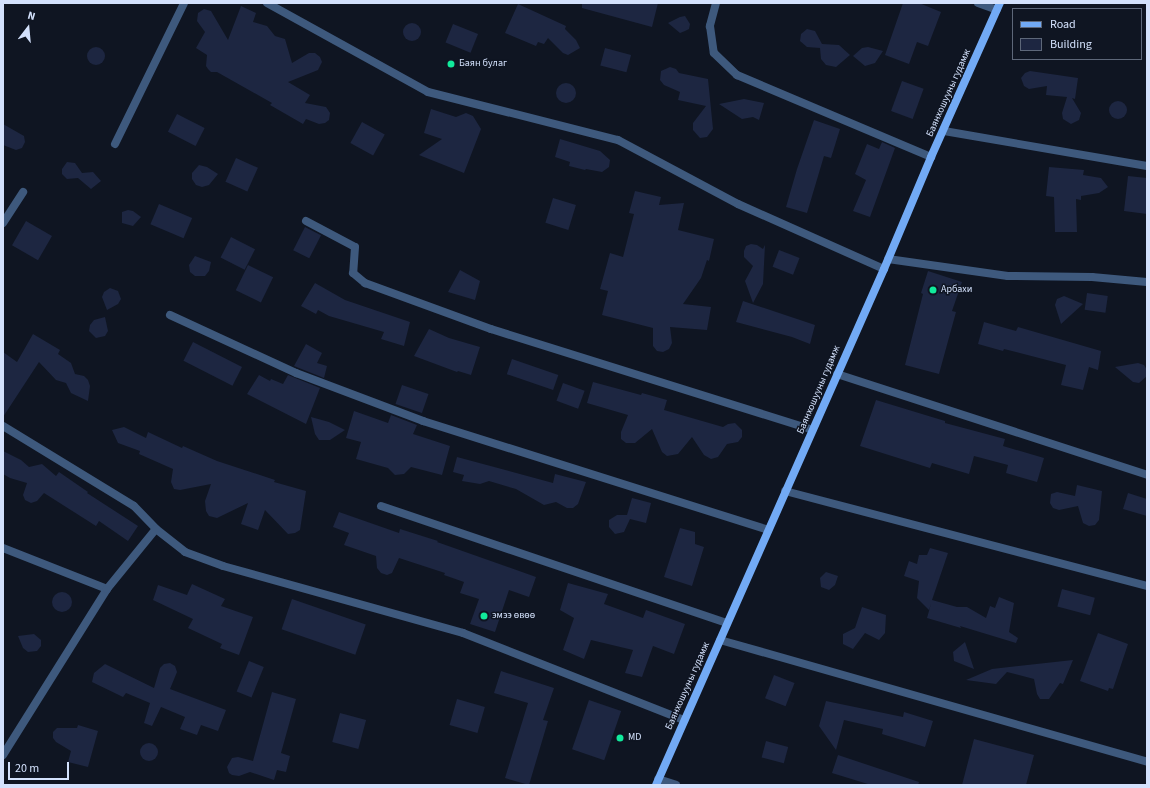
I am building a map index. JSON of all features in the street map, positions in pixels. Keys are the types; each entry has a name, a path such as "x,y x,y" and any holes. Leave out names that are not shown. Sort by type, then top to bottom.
{"main road":[{"name":"Баянхошууны гудамж","path":"657,782 884,269 931,157 999,6"}],"street":[{"path":"115,144 184,3"},
{"path":"267,3 428,92 618,140 738,204 884,269"},
{"path":"716,3 710,26 714,52 737,75 931,157"},
{"path":"978,3 999,6"},
{"path":"944,131 1147,166"},
{"path":"3,223 23,192"},
{"path":"306,222 355,247 353,273 365,283 491,329 813,430"},
{"path":"888,259 1008,276 1092,277 1147,282"},
{"path":"170,315 296,373 423,421 768,530"},
{"path":"837,374 1147,475"},
{"path":"3,426 134,506 156,529 185,552 223,566 463,633 684,720"},
{"path":"785,491 1147,586"},
{"path":"381,506 727,623"},
{"path":"3,755 107,589 156,529"},
{"path":"3,548 107,589"},
{"path":"720,640 1147,762"},
{"path":"657,782 676,785"}],"building":[{"path":"582,3 658,3 652,27 582,8"},
{"path":"903,3 919,3 941,12 928,46 917,42 909,64 885,55"},
{"path":"518,4 566,26 565,29 576,40 580,48 568,55 563,53 548,38 544,44 538,42 536,46 505,33"},
{"path":"241,6 256,13 253,22 267,26 275,36 285,39 292,63 309,53 315,53 320,57 322,62 318,70 288,82 310,95 305,103 326,107 330,113 329,120 325,123 319,124 306,119 303,124 270,105 272,103 217,72 211,72 208,69 206,66 207,55 196,48 205,32 197,21 198,13 204,9 211,11 228,40"},
{"path":"685,16 690,24 689,29 685,31 680,33 668,23 680,17"},
{"path":"412,23 418,26 421,32 418,38 412,41 406,38 403,32 406,26"},
{"path":"453,24 478,34 471,53 446,43"},
{"path":"807,29 815,31 822,44 839,45 850,55 836,67 826,65 821,59 820,48 807,47 800,41 801,34"},
{"path":"96,47 102,50 105,56 102,62 96,65 90,62 87,56 90,50"},
{"path":"868,47 883,51 875,63 865,66 853,56 862,48"},
{"path":"605,48 631,55 626,72 600,65"},
{"path":"670,67 676,69 679,73 708,79 713,129 707,137 700,138 693,130 693,123 706,106 678,100 680,92 664,85 660,80 661,71"},
{"path":"1030,71 1078,78 1075,99 1072,98 1081,113 1079,120 1071,124 1063,119 1062,113 1067,97 1046,95 1047,86 1029,89 1024,86 1021,78 1025,73"},
{"path":"902,81 924,89 913,119 891,111"},
{"path":"566,83 573,86 576,93 573,100 566,103 559,100 556,93 559,86"},
{"path":"744,99 764,103 759,120 753,117 742,119 719,104"},
{"path":"1118,101 1124,104 1127,110 1124,116 1118,119 1112,116 1109,110 1112,104"},
{"path":"431,109 456,117 466,113 473,116 481,129 464,173 419,155 442,139 424,133"},
{"path":"177,114 205,128 196,146 168,132"},
{"path":"814,120 840,129 831,158 824,156 807,213 786,207"},
{"path":"362,122 385,135 373,156 350,143"},
{"path":"3,124 24,136 25,142 22,148 16,150 3,145"},
{"path":"560,139 600,151 610,160 609,167 602,172 569,166 570,162 555,157"},
{"path":"882,142 895,148 870,217 853,211 866,180 855,174 867,144 879,149"},
{"path":"236,158 258,168 247,192 225,182"},
{"path":"67,162 75,163 82,173 93,172 101,181 91,189 78,178 67,179 62,174 62,169"},
{"path":"199,165 207,167 218,174 209,185 202,187 196,185 192,179 192,173"},
{"path":"1049,167 1084,170 1083,175 1101,178 1108,187 1099,193 1081,196 1081,200 1076,199 1077,232 1055,232 1054,197 1046,196"},
{"path":"1128,176 1147,178 1147,214 1124,211"},
{"path":"635,191 661,197 659,205 684,203 678,230 714,239 709,261 707,260 701,278 683,304 711,307 707,330 670,327 672,343 669,349 663,352 657,351 653,346 653,328 602,315 608,291 600,289 610,253 623,257 634,214 629,213"},
{"path":"553,198 576,205 568,230 545,223"},
{"path":"159,204 192,218 184,238 150,224"},
{"path":"128,210 133,211 141,217 133,226 122,223 122,212"},
{"path":"26,221 52,236 38,260 12,245"},
{"path":"305,227 321,235 309,258 293,250"},
{"path":"231,237 255,249 245,270 221,257"},
{"path":"751,244 757,245 763,249 765,245 763,284 753,303 745,281 753,266 744,257 746,246"},
{"path":"779,250 800,258 793,275 773,267"},
{"path":"195,256 211,262 209,271 205,276 195,276 190,272 189,265"},
{"path":"248,265 273,277 261,302 236,290"},
{"path":"460,270 480,281 475,300 448,292"},
{"path":"928,271 962,282 952,311 956,312 939,374 905,365 923,294 921,293"},
{"path":"315,283 345,300 410,322 404,346 381,339 384,332 329,316 318,310 316,314 301,306"},
{"path":"110,288 118,291 121,299 118,304 107,310 102,297 104,292"},
{"path":"1087,293 1108,296 1105,313 1085,310"},
{"path":"1064,296 1083,304 1061,324 1055,305 1057,299"},
{"path":"743,301 815,325 810,344 792,337 736,322"},
{"path":"105,317 108,331 105,336 96,338 89,331 90,325 94,320"},
{"path":"984,322 1016,331 1018,327 1101,351 1098,370 1089,367 1083,390 1061,385 1066,365 978,344"},
{"path":"429,329 449,338 480,347 471,375 457,372 414,356"},
{"path":"33,334 60,350 58,354 71,363 75,374 84,376 88,380 90,386 88,401 71,393 66,383 56,380 39,362 3,417 3,352 17,362"},
{"path":"193,342 242,367 232,386 183,361"},
{"path":"306,344 322,353 317,363 327,366 324,378 294,366"},
{"path":"512,359 558,375 553,390 507,374"},
{"path":"1138,363 1144,365 1147,370 1147,376 1139,383 1133,382 1115,367"},
{"path":"259,375 270,381 271,379 283,384 288,375 320,388 306,424 247,394"},
{"path":"593,382 641,395 642,393 667,400 664,410 723,427 728,424 735,423 742,430 742,437 738,442 727,444 718,457 711,459 704,455 692,437 678,454 667,456 662,452 652,429 635,443 626,443 621,439 621,432 628,415 587,403"},
{"path":"563,383 585,391 578,409 557,401"},
{"path":"402,385 428,394 422,413 395,404"},
{"path":"876,400 945,421 945,423 1005,439 1003,446 1044,458 1037,482 1006,473 1008,465 974,456 969,474 932,463 930,468 860,446"},
{"path":"354,411 388,423 391,415 417,425 413,434 450,446 442,475 411,467 404,474 395,475 388,468 356,459 361,442 346,438"},
{"path":"311,417 329,422 345,430 330,440 319,440 315,434"},
{"path":"124,427 146,438 148,432 182,448 183,446 217,461 275,480 274,482 306,491 300,530 295,533 288,534 265,510 258,530 241,524 248,503 217,518 209,516 206,511 205,501 211,484 180,490 174,489 171,482 173,469 139,454 140,451 118,443 112,430"},
{"path":"3,451 21,460 29,467 42,464 56,476 59,472 88,492 87,493 138,526 128,541 99,521 96,526 44,493 37,501 31,503 25,500 23,495 27,483 10,478 3,474"},
{"path":"457,457 553,483 555,474 586,482 578,504 573,508 567,508 556,502 544,505 516,489 489,481 480,484 462,481 464,475 453,472"},
{"path":"1077,485 1102,491 1099,520 1095,525 1089,526 1083,523 1078,506 1059,510 1053,508 1050,503 1051,494 1057,492 1075,496"},
{"path":"1128,493 1147,499 1147,516 1123,509"},
{"path":"632,498 651,503 646,523 630,519 624,532 615,534 609,527 609,520 617,515 627,515"},
{"path":"339,512 399,533 400,529 438,541 437,542 536,577 529,597 509,590 495,632 470,624 479,599 460,593 464,582 444,575 445,573 399,558 392,573 387,575 381,573 377,568 376,556 344,545 349,533 333,527"},
{"path":"680,528 695,532 695,544 704,547 692,586 664,577"},
{"path":"930,548 948,553 932,600 957,607 967,607 986,618 990,606 995,608 999,597 1014,603 1009,632 1018,638 1016,643 960,626 961,628 927,618 931,604 929,610 917,598 919,581 904,576 909,561 917,564 919,555 927,555"},
{"path":"826,572 838,576 835,585 829,590 821,587 820,578"},
{"path":"568,583 608,594 604,604 643,618 646,610 685,624 674,654 653,646 642,677 625,673 633,650 591,640 584,659 563,650 574,618 560,610"},
{"path":"192,584 225,599 221,606 253,617 239,655 220,648 222,644 188,628 193,619 153,600 158,585 187,595"},
{"path":"1062,589 1095,598 1090,615 1057,606"},
{"path":"62,592 69,595 72,602 69,609 62,612 55,609 52,602 55,595"},
{"path":"292,599 366,624 355,655 282,629"},
{"path":"862,607 886,615 885,633 879,640 865,633 853,649 843,644 843,634 855,628"},
{"path":"1098,633 1128,644 1113,689 1109,688 1108,691 1080,681"},
{"path":"34,634 41,640 41,646 37,651 28,652 23,648 18,636"},
{"path":"965,642 974,669 954,661 953,652"},
{"path":"1073,660 1063,684 1060,683 1049,699 1040,699 1037,694 1034,679 1007,672 996,684 966,680 992,669"},
{"path":"249,661 264,667 251,698 237,692"},
{"path":"170,663 175,666 177,672 170,689 226,710 218,731 201,725 197,735 180,729 185,717 161,707 152,726 144,723 150,703 126,693 123,697 92,682 94,673 105,664 154,688 160,668 164,664"},
{"path":"501,671 554,688 543,720 548,721 529,785 505,778 528,703 494,693"},
{"path":"774,675 795,683 786,706 765,698"},
{"path":"272,692 296,699 281,753 290,756 286,772 277,770 274,780 250,772 239,776 232,775 229,773 227,767 232,758 238,757 253,761"},
{"path":"457,699 485,707 477,733 450,725"},
{"path":"589,700 621,711 604,760 572,749"},
{"path":"826,701 903,717 904,712 933,721 925,747 882,734 883,729 844,720 836,750 819,726"},
{"path":"340,713 366,720 358,749 332,742"},
{"path":"78,725 98,731 88,767 68,762 71,751 56,742 53,738 53,732 57,728 77,728"},
{"path":"974,739 1034,755 1026,785 962,785"},
{"path":"766,741 788,747 784,763 762,757"},
{"path":"149,743 155,746 158,752 155,758 149,761 143,758 140,752 143,746"},
{"path":"838,755 919,782 918,785 871,785 832,773"}],"place":[{"name":"Баян булаг","path":"451,64"},
{"name":"Арбахи","path":"933,290"},
{"name":"эмээ өвөө","path":"484,616"},
{"name":"MD","path":"620,738"}]}
